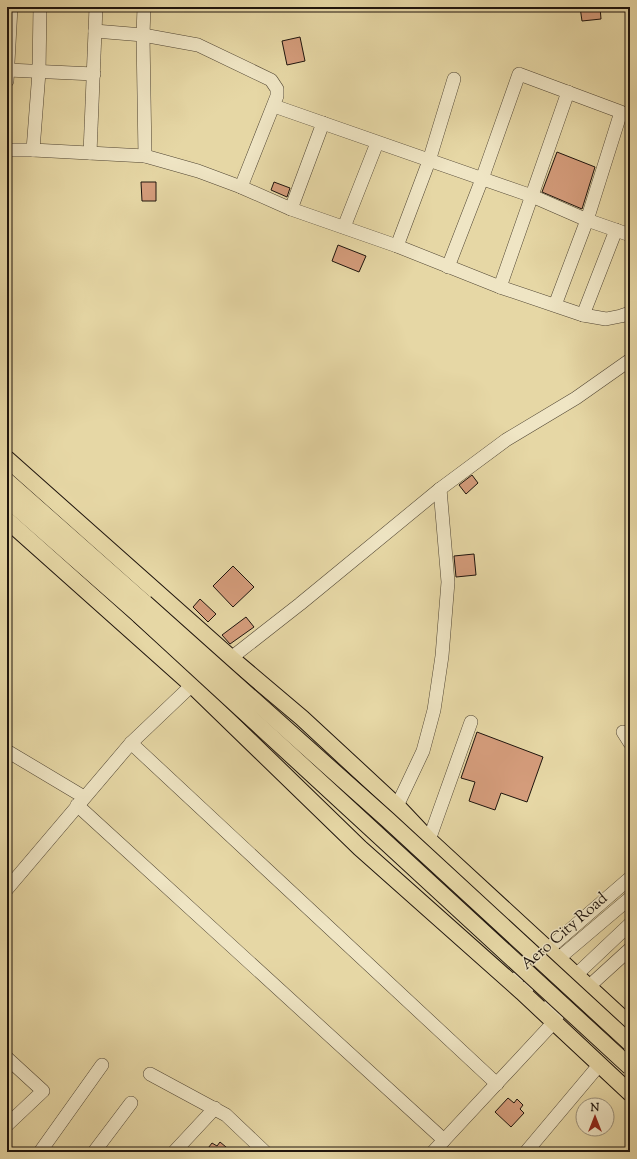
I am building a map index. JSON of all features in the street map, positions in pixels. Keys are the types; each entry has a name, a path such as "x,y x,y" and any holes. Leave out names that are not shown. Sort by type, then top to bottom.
{"main road":[{"path":"7,459 231,658 302,718 397,806 429,840 630,1025"},
{"path":"7,481 142,609 363,823 498,944 630,1067"},
{"path":"7,500 142,609 388,820 630,1042"},
{"path":"7,520 192,685 360,848 517,988 630,1093"}],"street":[{"path":"11,7 8,76 38,72 94,74"},
{"path":"33,150 40,7"},
{"path":"90,154 96,7"},
{"path":"144,7 145,156"},
{"path":"95,31 143,35 198,45 271,80 278,88 277,96 241,187"},
{"path":"448,267 482,179 518,74 621,112 587,220 555,305"},
{"path":"397,246 429,161 454,79"},
{"path":"500,286 568,92"},
{"path":"274,106 532,196 587,220 630,235"},
{"path":"291,209 323,123"},
{"path":"344,228 377,143"},
{"path":"7,150 145,156 198,171 241,187 291,209 397,246 448,267 583,315 606,319 630,313"},
{"path":"583,315 616,230"},
{"path":"231,658 440,490 506,440 576,398 630,360"},
{"path":"397,806 423,751 434,710 442,656 448,582 440,490"},
{"path":"7,889 131,743 192,685"},
{"path":"429,840 471,722"},
{"path":"131,743 497,1084"},
{"path":"7,751 81,801 444,1140"},
{"path":"553,954 630,878"},
{"name":"Aero City Road","path":"517,988 553,954 630,898"},
{"path":"433,1152 497,1084 550,1018 576,975 630,924"},
{"path":"550,1018 630,949"},
{"path":"7,1058 43,1091 7,1125"},
{"path":"526,1152 600,1064"},
{"path":"40,1152 102,1065"},
{"path":"150,1074 226,1115 265,1152"},
{"path":"94,1152 131,1103"},
{"path":"174,1152 215,1108"}],"building":[{"path":"580,7 600,7 601,19 582,21"},
{"path":"300,37 305,61 287,65 282,41"},
{"path":"557,152 595,167 582,209 542,192"},
{"path":"141,182 156,182 156,201 142,201"},
{"path":"274,182 290,188 287,197 271,190"},
{"path":"338,245 366,256 359,272 332,261"},
{"path":"472,475 478,483 466,494 459,485"},
{"path":"474,554 476,575 456,577 454,556"},
{"path":"233,566 254,587 233,607 213,586"},
{"path":"200,599 216,614 208,622 193,607"},
{"path":"246,617 254,627 230,644 222,635"},
{"path":"477,732 543,757 527,802 501,793 495,810 469,801 475,782 461,778"},
{"path":"508,1098 514,1103 517,1099 523,1105 520,1109 524,1113 511,1127 495,1112"},
{"path":"220,1142 232,1152 205,1152 212,1143 217,1146"}]}
